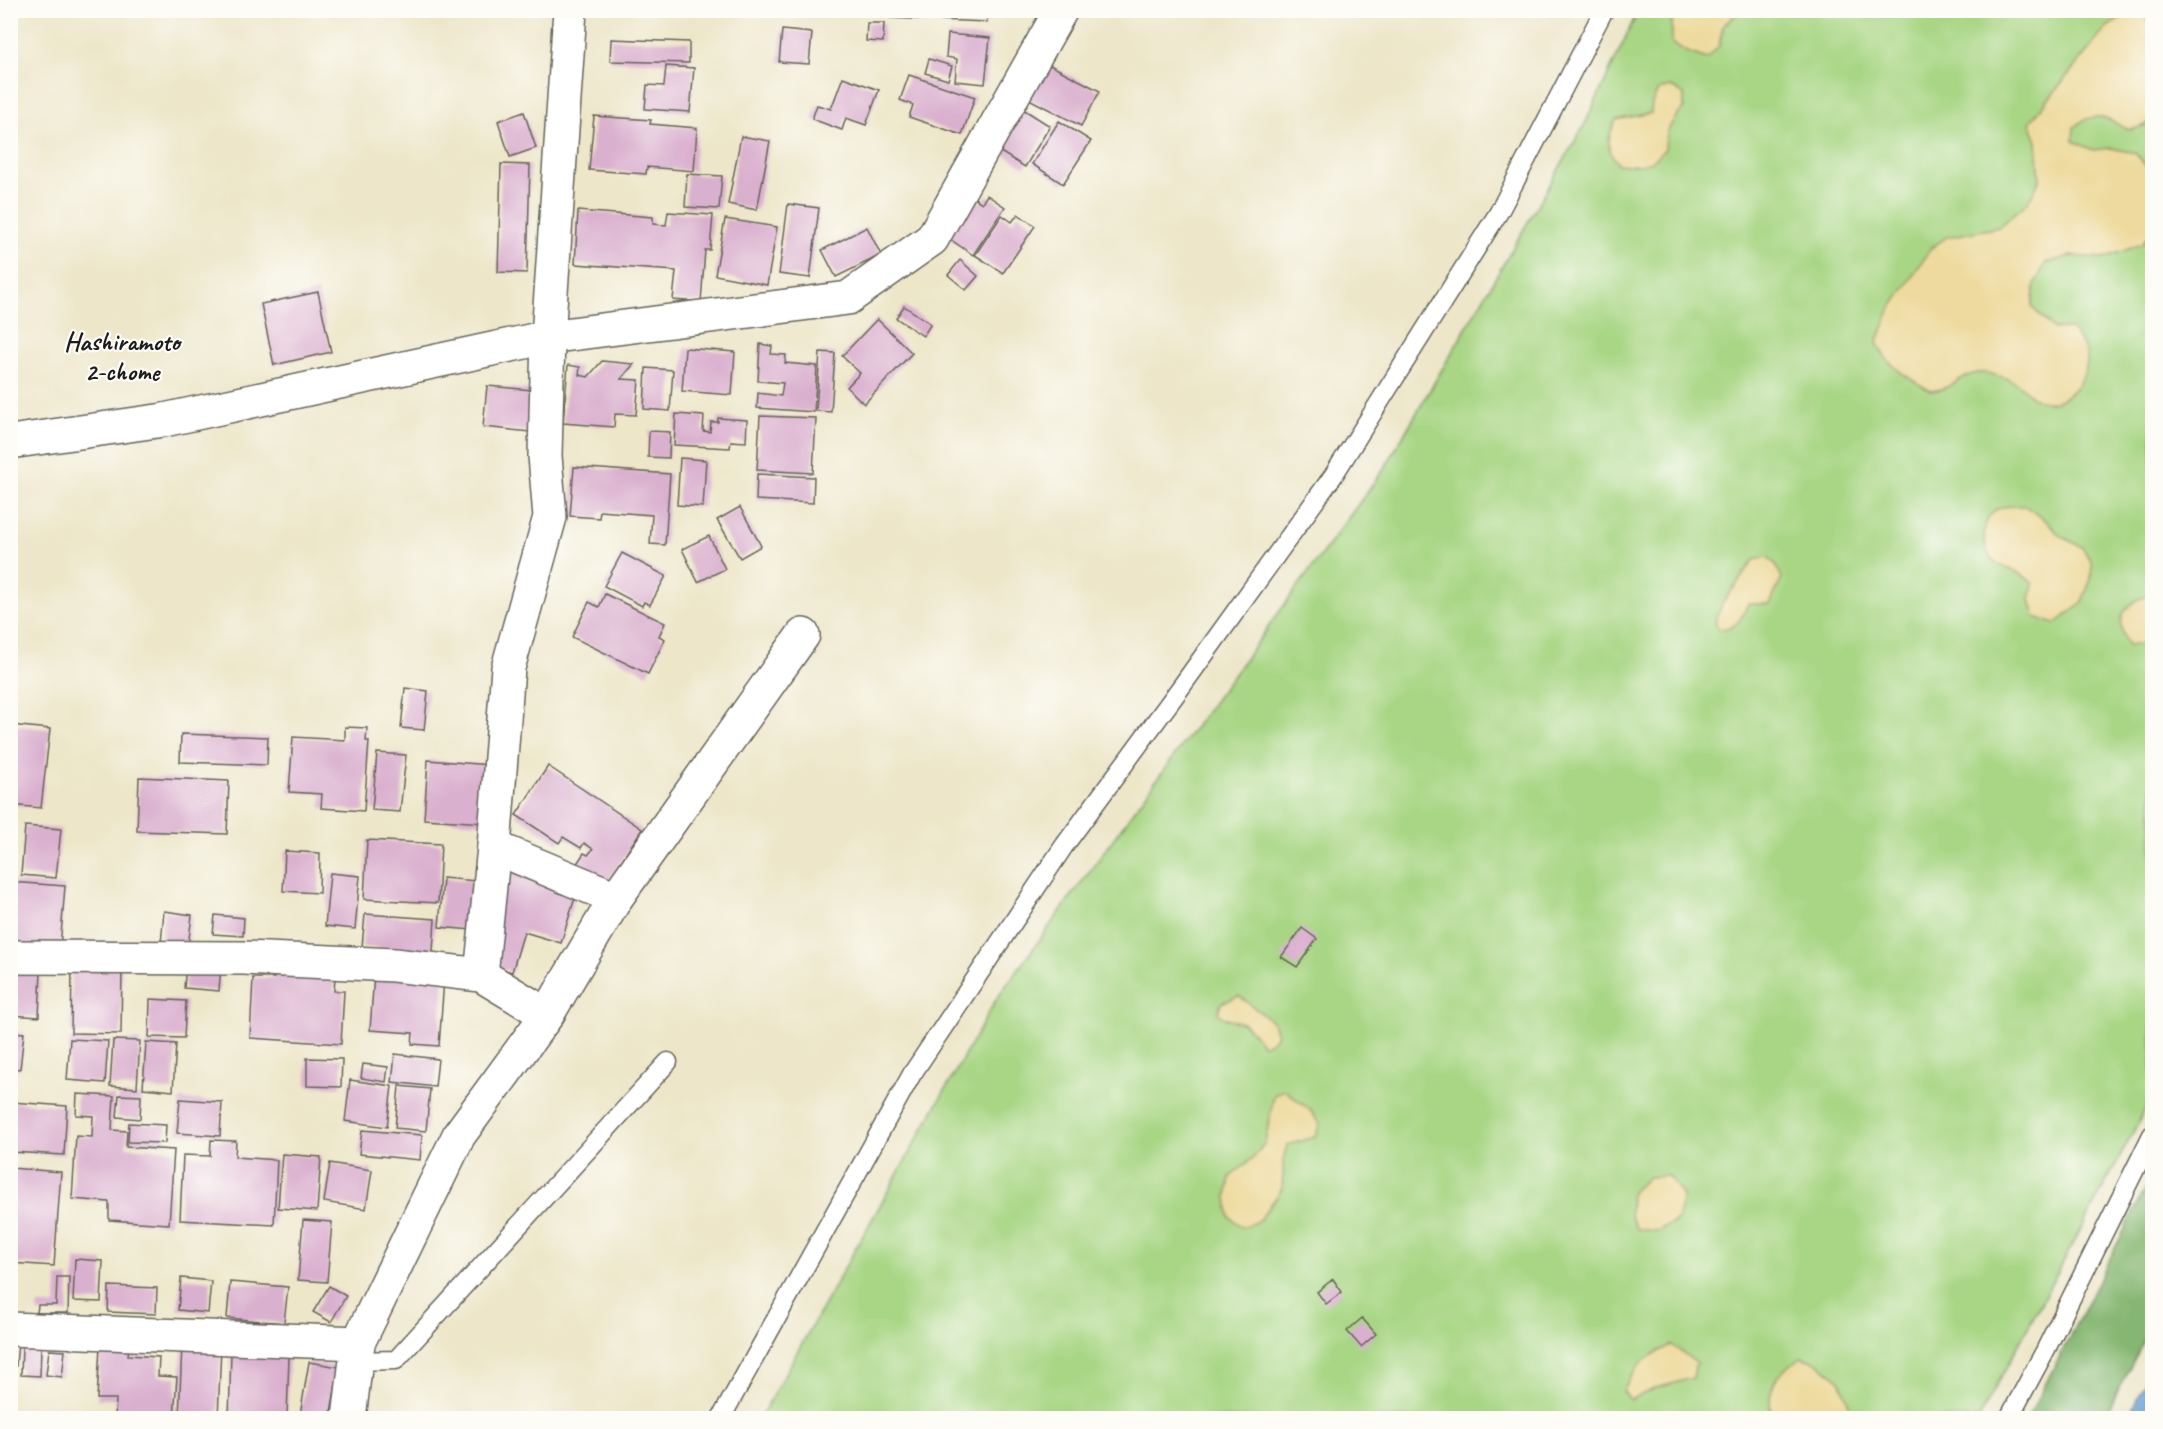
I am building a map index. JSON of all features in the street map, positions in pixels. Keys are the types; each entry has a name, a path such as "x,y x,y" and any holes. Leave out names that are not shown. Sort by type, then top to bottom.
{"street":[{"path":"481,975 508,668 550,517 545,456 548,337 570,10"},
{"path":"10,442 164,420 548,337 848,298 932,239 1061,10"},
{"path":"349,1419 357,1352 459,1135 547,1015 616,898 803,635"},
{"path":"494,847 616,898"},
{"path":"10,957 244,958 394,965 481,975 547,1015"},
{"path":"10,1329 357,1352"}],"lane":[{"path":"721,1419 912,1074 1064,846 1334,476 1499,212 1604,10"},
{"path":"357,1352 396,1360 668,1062"},
{"path":"2008,1419 2045,1351 2152,1135"}],"green space":[{"path":"1638,11 2152,11 2152,1097 1979,1418 760,1418 997,998 1384,469 1585,124"},
{"path":"2152,1176 2152,1325 2104,1418 2028,1418"}],"sand":[{"path":"1680,11 1740,11 1723,26 1719,46 1707,59 1687,52 1672,43 1672,20"},
{"path":"2145,15 2152,36 2152,118 2146,125 2130,130 2102,118 2089,118 2074,127 2073,141 2093,150 2111,148 2135,153 2149,169 2152,177 2152,230 2142,244 2104,258 2071,256 2046,263 2035,284 2032,307 2053,329 2071,329 2085,348 2087,362 2078,384 2073,391 2059,400 2044,402 2033,397 2018,384 1993,374 1982,373 1966,376 1945,388 1931,391 1907,377 1886,359 1877,343 1890,310 1931,248 1947,237 1999,227 2028,202 2040,180 2037,142 2030,122 2107,27 2123,17"},
{"path":"1671,87 1684,94 1684,108 1670,127 1665,149 1644,164 1618,164 1609,148 1611,132 1616,120 1651,113 1652,103 1658,90"},
{"path":"2025,506 2048,522 2059,535 2082,547 2092,563 2091,579 2081,604 2055,624 2035,617 2030,600 2033,584 2018,573 1996,563 1989,555 1985,543 1986,523 1993,512 2004,507"},
{"path":"1768,557 1776,565 1782,578 1770,604 1748,604 1735,625 1719,629 1715,622 1722,604 1754,560"},
{"path":"2152,593 2152,641 2128,646 2121,627 2124,613 2134,602"},
{"path":"1239,996 1273,1022 1277,1035 1272,1041 1264,1045 1244,1024 1226,1019 1218,1013 1221,1003"},
{"path":"1284,1090 1310,1110 1320,1124 1315,1137 1287,1145 1282,1189 1259,1221 1242,1227 1229,1216 1227,1197 1230,1177 1254,1157 1265,1143 1274,1095"},
{"path":"1669,1176 1683,1196 1677,1221 1657,1231 1637,1229 1630,1215 1631,1193 1648,1177"},
{"path":"1672,1345 1696,1363 1693,1378 1656,1388 1630,1400 1623,1391 1632,1374 1642,1362"},
{"path":"1801,1357 1820,1364 1841,1382 1849,1404 1845,1418 1774,1418 1770,1397 1775,1380 1780,1373"}],"water":[{"path":"2152,1368 2152,1418 2127,1418"}],"building":[{"path":"890,10 987,10 987,22 890,18"},
{"path":"867,23 884,23 883,42 866,41"},
{"path":"782,30 812,33 809,64 779,62"},
{"path":"948,34 990,38 985,84 955,81 957,59 946,57"},
{"path":"611,39 689,42 689,63 610,61"},
{"path":"929,59 952,66 948,80 925,73"},
{"path":"1044,62 1100,91 1081,126 1025,97"},
{"path":"666,66 694,68 690,112 645,109 647,85 664,86"},
{"path":"909,75 975,97 962,135 909,117 913,105 900,100"},
{"path":"843,77 879,90 866,125 846,118 842,130 812,119 817,105 831,109"},
{"path":"1023,109 1050,126 1025,167 997,150"},
{"path":"524,112 536,148 510,157 498,121"},
{"path":"594,116 651,120 650,124 697,128 694,171 647,167 646,174 589,170"},
{"path":"1059,121 1091,141 1063,184 1032,164"},
{"path":"741,136 770,141 757,210 728,204"},
{"path":"501,164 530,165 527,273 498,272"},
{"path":"687,174 722,176 719,209 685,207"},
{"path":"987,195 1005,207 973,255 944,235 971,196 982,203"},
{"path":"788,204 819,208 810,278 779,274"},
{"path":"578,211 653,217 653,224 666,225 668,212 713,215 710,250 705,250 701,302 673,300 676,271 575,264"},
{"path":"1018,214 1035,226 1003,273 975,255 1002,215 1012,222"},
{"path":"725,219 777,227 767,285 715,275"},
{"path":"867,227 881,255 836,277 822,250"},
{"path":"960,260 978,276 966,290 948,275"},
{"path":"318,292 331,352 274,365 261,304"},
{"path":"904,306 931,324 923,336 896,318"},
{"path":"877,319 912,353 864,404 847,387 860,373 842,356"},
{"path":"760,344 772,346 771,354 786,355 785,363 817,366 814,412 757,408 758,393 781,396 783,383 758,381"},
{"path":"685,348 735,352 732,395 682,391"},
{"path":"820,352 835,353 831,412 816,411"},
{"path":"602,361 634,364 621,379 639,380 636,415 615,414 614,427 563,423 568,365 580,367 579,375 588,377"},
{"path":"646,368 673,370 670,411 644,409"},
{"path":"487,386 533,390 530,432 483,427"},
{"path":"676,414 704,416 703,431 710,432 711,422 718,422 718,418 747,420 746,442 731,441 730,448 674,445"},
{"path":"760,416 816,418 813,473 757,470"},
{"path":"649,431 670,432 669,458 648,457"},
{"path":"680,458 706,460 703,507 677,505"},
{"path":"574,467 670,474 665,545 650,544 652,515 600,511 599,518 570,516"},
{"path":"757,474 814,477 813,503 756,500"},
{"path":"740,507 761,546 740,558 717,520"},
{"path":"709,536 725,569 698,582 682,549"},
{"path":"622,553 666,576 650,605 644,602 642,606 604,586"},
{"path":"605,594 665,623 659,636 665,639 648,674 572,637 589,602 599,607"},
{"path":"405,688 428,691 424,730 401,728"},
{"path":"10,725 50,729 41,808 10,805"},
{"path":"345,727 367,728 366,741 369,741 364,811 321,808 322,794 289,792 293,737 345,740"},
{"path":"181,734 268,737 267,765 180,762"},
{"path":"377,753 406,755 400,812 372,810"},
{"path":"428,760 490,765 485,823 424,819"},
{"path":"548,766 642,829 606,885 576,865 584,853 588,855 593,849 584,843 581,848 563,837 559,843 516,815"},
{"path":"139,777 229,781 227,834 137,831"},
{"path":"25,826 61,829 56,878 21,875"},
{"path":"367,840 441,844 438,903 364,899"},
{"path":"285,851 320,853 319,893 283,891"},
{"path":"507,867 578,888 561,943 524,932 512,972 483,964"},
{"path":"330,873 360,876 355,929 325,926"},
{"path":"443,878 487,882 483,931 439,927"},
{"path":"10,882 65,886 60,948 10,944"},
{"path":"164,911 192,915 188,946 161,943"},
{"path":"365,914 435,919 433,952 362,947"},
{"path":"215,915 244,918 243,936 213,934"},
{"path":"1302,928 1317,939 1297,967 1281,957"},
{"path":"186,963 221,965 219,991 184,988"},
{"path":"275,965 336,968 334,991 344,991 341,1044 250,1038 253,978 274,978"},
{"path":"72,967 122,968 121,1034 71,1033"},
{"path":"10,968 41,970 39,1017 10,1015"},
{"path":"374,975 444,980 439,1046 412,1044 413,1033 370,1030"},
{"path":"150,999 186,1001 184,1038 149,1037"},
{"path":"10,1032 24,1033 20,1069 10,1068"},
{"path":"70,1039 108,1041 105,1083 67,1080"},
{"path":"113,1040 140,1041 137,1088 110,1086"},
{"path":"146,1042 176,1044 173,1091 143,1088"},
{"path":"395,1054 438,1059 435,1087 392,1082"},
{"path":"307,1058 342,1059 341,1087 307,1086"},
{"path":"363,1064 388,1067 386,1082 361,1078"},
{"path":"350,1080 392,1086 387,1127 345,1121"},
{"path":"399,1086 430,1089 426,1131 395,1128"},
{"path":"77,1094 114,1096 112,1130 127,1131 126,1147 174,1150 169,1224 109,1220 109,1202 72,1199 76,1136 92,1137 93,1116 76,1115"},
{"path":"119,1095 141,1096 140,1119 117,1117"},
{"path":"180,1099 222,1102 220,1136 177,1133"},
{"path":"11,1102 67,1106 64,1155 10,1152"},
{"path":"129,1123 166,1125 165,1143 128,1142"},
{"path":"362,1130 422,1135 420,1160 359,1154"},
{"path":"211,1140 236,1141 235,1157 277,1160 274,1225 180,1220 183,1155 210,1156"},
{"path":"282,1154 321,1157 317,1211 278,1208"},
{"path":"330,1163 372,1170 366,1209 324,1202"},
{"path":"10,1168 61,1172 54,1266 10,1263"},
{"path":"303,1220 332,1222 327,1282 298,1280"},
{"path":"75,1259 103,1261 101,1302 73,1301"},
{"path":"57,1277 69,1277 68,1313 37,1313 38,1305 56,1305"},
{"path":"181,1278 211,1281 208,1313 178,1310"},
{"path":"1333,1279 1342,1292 1326,1304 1317,1292"},
{"path":"230,1282 288,1287 284,1323 227,1318"},
{"path":"109,1286 157,1288 156,1314 108,1312"},
{"path":"329,1286 346,1296 331,1322 313,1312"},
{"path":"1362,1318 1376,1334 1361,1347 1347,1331"},
{"path":"10,1342 18,1342 16,1366 10,1366"},
{"path":"182,1344 221,1346 218,1418 179,1418"},
{"path":"22,1346 41,1347 40,1376 21,1375"},
{"path":"100,1346 129,1348 128,1355 159,1357 158,1376 177,1377 174,1418 115,1417 116,1399 97,1399"},
{"path":"49,1350 65,1351 62,1377 46,1375"},
{"path":"231,1354 289,1356 287,1418 229,1418"},
{"path":"309,1362 339,1367 330,1418 300,1415"}],"district":[{"name":"Hashiramoto 2-chome","path":"122,356"}]}
